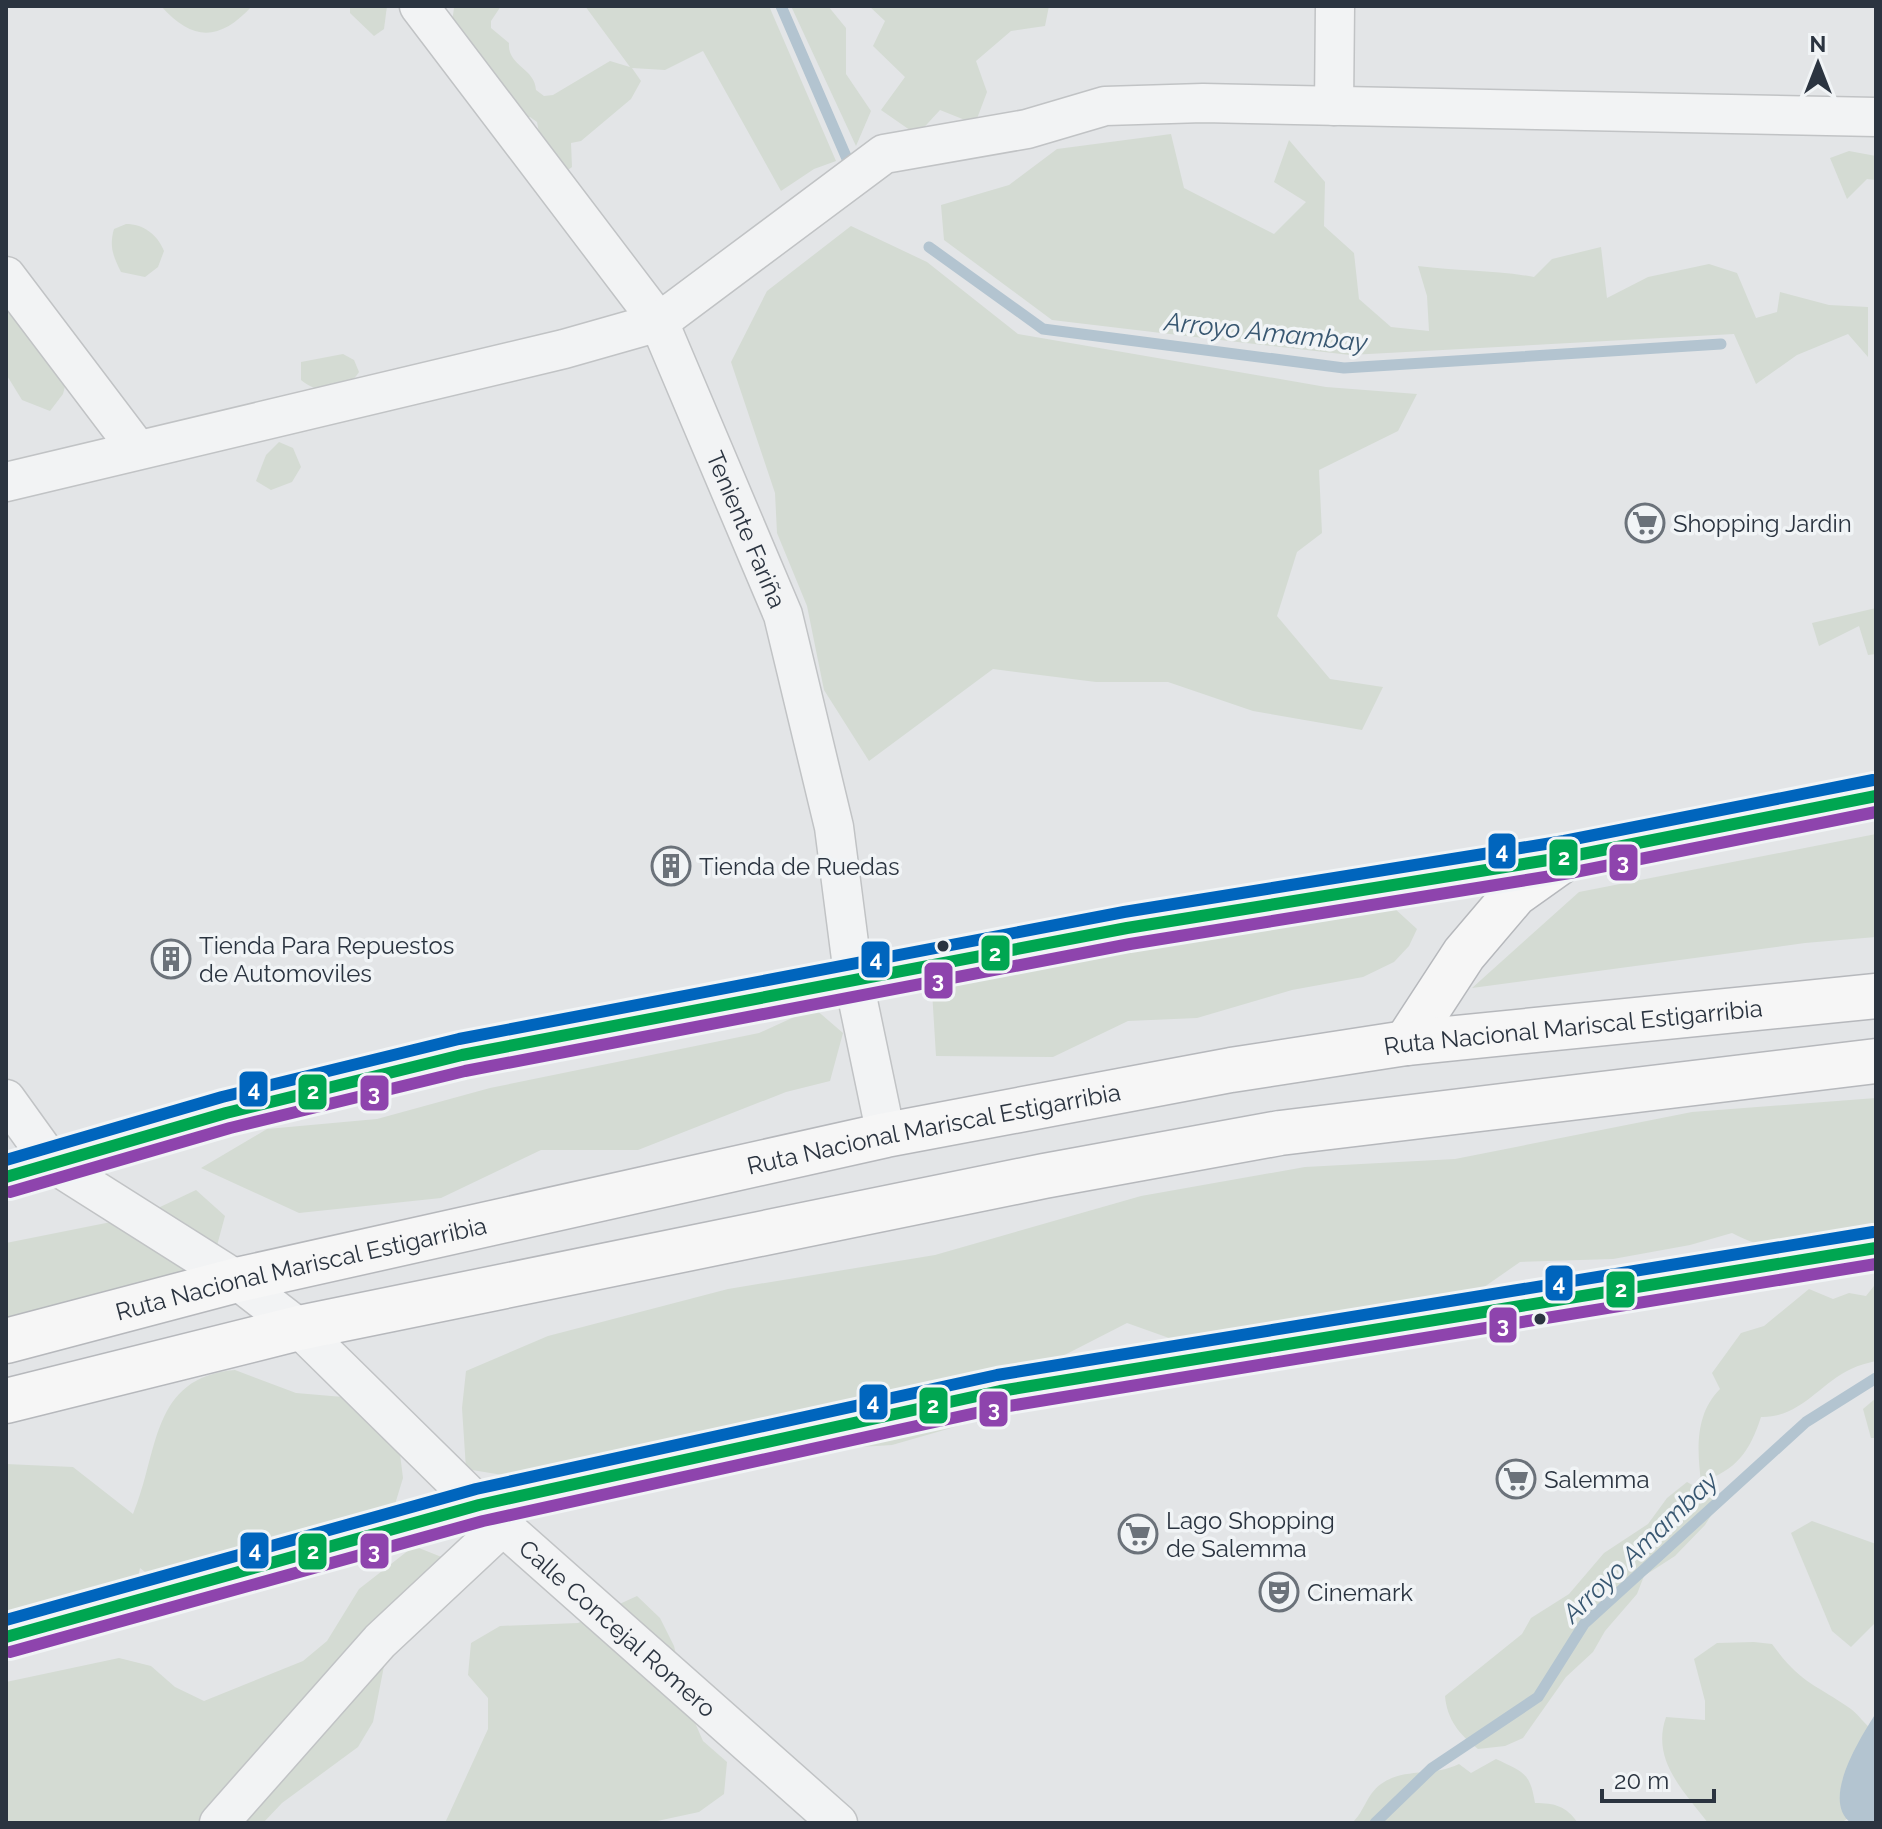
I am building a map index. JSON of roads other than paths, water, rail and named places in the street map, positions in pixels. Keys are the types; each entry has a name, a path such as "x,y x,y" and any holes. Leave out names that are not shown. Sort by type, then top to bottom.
{"highway":[{"path":"1406,1043 1464,954 1515,894 1567,857"},
{"name":"Ruta Nacional Mariscal Estigarribia","path":"6,1341 237,1280 886,1135 1231,1070 1406,1043 1876,996"},
{"path":"6,1401 299,1328 1044,1176 1280,1133 1876,1061"}],"street":[{"name":"Teniente Fariña","path":"419,6 659,322 783,615 834,827 854,982 886,1135"},
{"path":"1334,106 1335,6"},
{"path":"6,482 564,349 659,322 884,154 1027,129 1105,106 1334,106 1876,117"},
{"path":"6,276 137,449"},
{"path":"6,1177 226,1113 462,1055 1127,928 1567,857 1876,796"},
{"path":"6,1099 52,1163"},
{"name":"Calle Concejal Romero","path":"52,1163 237,1280 299,1328 491,1516 838,1823"},
{"path":"6,1637 1000,1391 1876,1248"},
{"path":"219,1823 491,1516"}],"water":[{"path":"1876,1713 1876,1823 1851,1823 1843,1813 1841,1784 1853,1752"}],"waterway":[{"name":"Arroyo Amambay","path":"781,6 848,161"},
{"name":"Arroyo Amambay","path":"929,247 1043,329 1344,368 1721,344"},
{"name":"Arroyo Amambay","path":"1375,1823 1432,1768 1538,1697 1584,1624 1806,1422 1876,1378"}],"place":[{"name":"Shopping Jardin","path":"1645,523"},
{"name":"Tienda de Ruedas","path":"671,866"},
{"name":"Tienda Para Repuestos de Automoviles","path":"171,959"},
{"name":"Salemma","path":"1516,1479"},
{"name":"Lago Shopping de Salemma","path":"1138,1534"},
{"name":"Cinemark","path":"1279,1592"}]}
